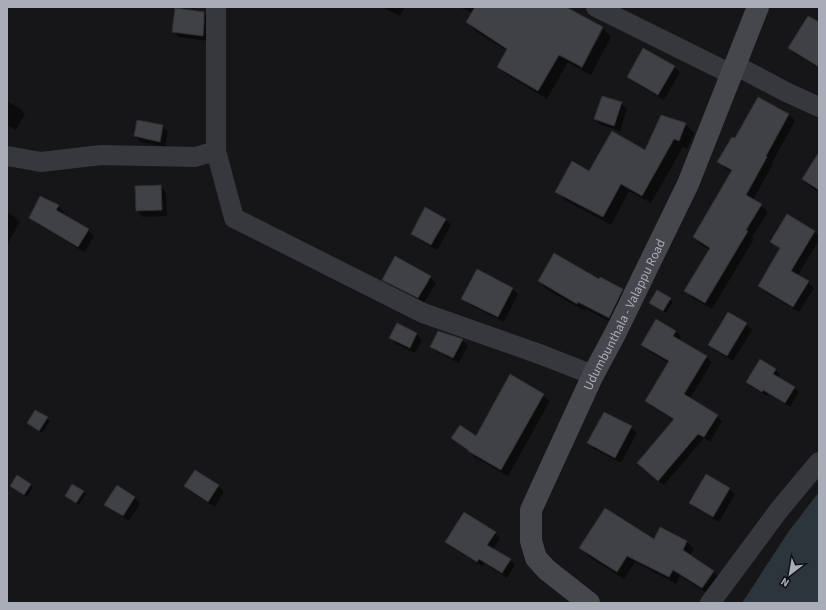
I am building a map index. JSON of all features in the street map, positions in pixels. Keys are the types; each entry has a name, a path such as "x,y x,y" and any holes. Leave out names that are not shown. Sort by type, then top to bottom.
{"main road":[{"name":"Udumbunthala - Valappu Road","path":"589,603 547,570 536,558 530,541 530,510 593,375 615,334 688,184 758,7"}],"street":[{"path":"216,7 216,151 234,218 423,313 542,355 593,375"},
{"path":"596,7 819,106"},
{"path":"7,156 41,162 101,155 195,157 216,151"},
{"path":"710,603 779,510 819,462"}],"shaded area":[{"path":"819,492 819,603 742,603 789,531"}],"building":[{"path":"475,7 566,7 603,27 582,67 559,55 538,91 497,67 507,49 466,22"},
{"path":"175,8 204,12 203,36 172,32"},
{"path":"808,16 819,22 819,67 788,48"},
{"path":"643,48 675,66 658,95 627,77"},
{"path":"602,96 622,102 614,126 594,119"},
{"path":"758,97 789,114 746,195 762,204 746,230 748,231 705,303 684,291 710,248 693,237 732,170 717,162 732,137 735,138"},
{"path":"661,115 686,123 679,141 674,139 642,196 621,184 603,217 555,192 572,161 589,171 612,131 645,150"},
{"path":"137,120 163,125 160,142 134,136"},
{"path":"819,152 819,190 802,179"},
{"path":"161,185 162,210 136,211 135,186"},
{"path":"40,196 59,205 56,210 89,229 78,247 29,218"},
{"path":"425,207 446,219 431,245 411,234"},
{"path":"787,214 815,231 791,271 809,281 793,307 758,286 780,248 770,242"},
{"path":"554,253 599,279 600,277 623,289 609,318 578,302 577,304 538,281"},
{"path":"395,256 431,276 418,298 382,280"},
{"path":"477,269 513,288 498,317 461,299"},
{"path":"657,290 671,298 663,311 649,303"},
{"path":"728,312 747,323 727,356 708,345"},
{"path":"656,319 676,331 673,336 707,356 684,394 718,415 704,437 698,434 658,481 637,463 674,419 645,401 669,361 641,345"},
{"path":"397,323 417,333 410,348 389,338"},
{"path":"438,331 463,339 453,358 430,347"},
{"path":"760,359 776,369 773,374 795,387 785,403 763,390 762,392 746,382"},
{"path":"510,374 544,394 501,470 468,451 451,438 460,425 476,436"},
{"path":"35,410 48,417 39,431 27,423"},
{"path":"604,412 632,426 615,458 587,443"},
{"path":"195,470 219,485 208,502 184,486"},
{"path":"706,474 730,488 713,517 689,503"},
{"path":"17,475 31,484 24,495 10,486"},
{"path":"72,484 84,491 76,503 65,496"},
{"path":"117,485 135,497 123,516 104,505"},
{"path":"605,508 654,539 660,527 687,541 683,550 714,571 702,588 673,570 669,577 627,556 617,572 579,548"},
{"path":"464,512 496,532 487,545 511,559 502,573 479,559 477,562 445,542"}]}
